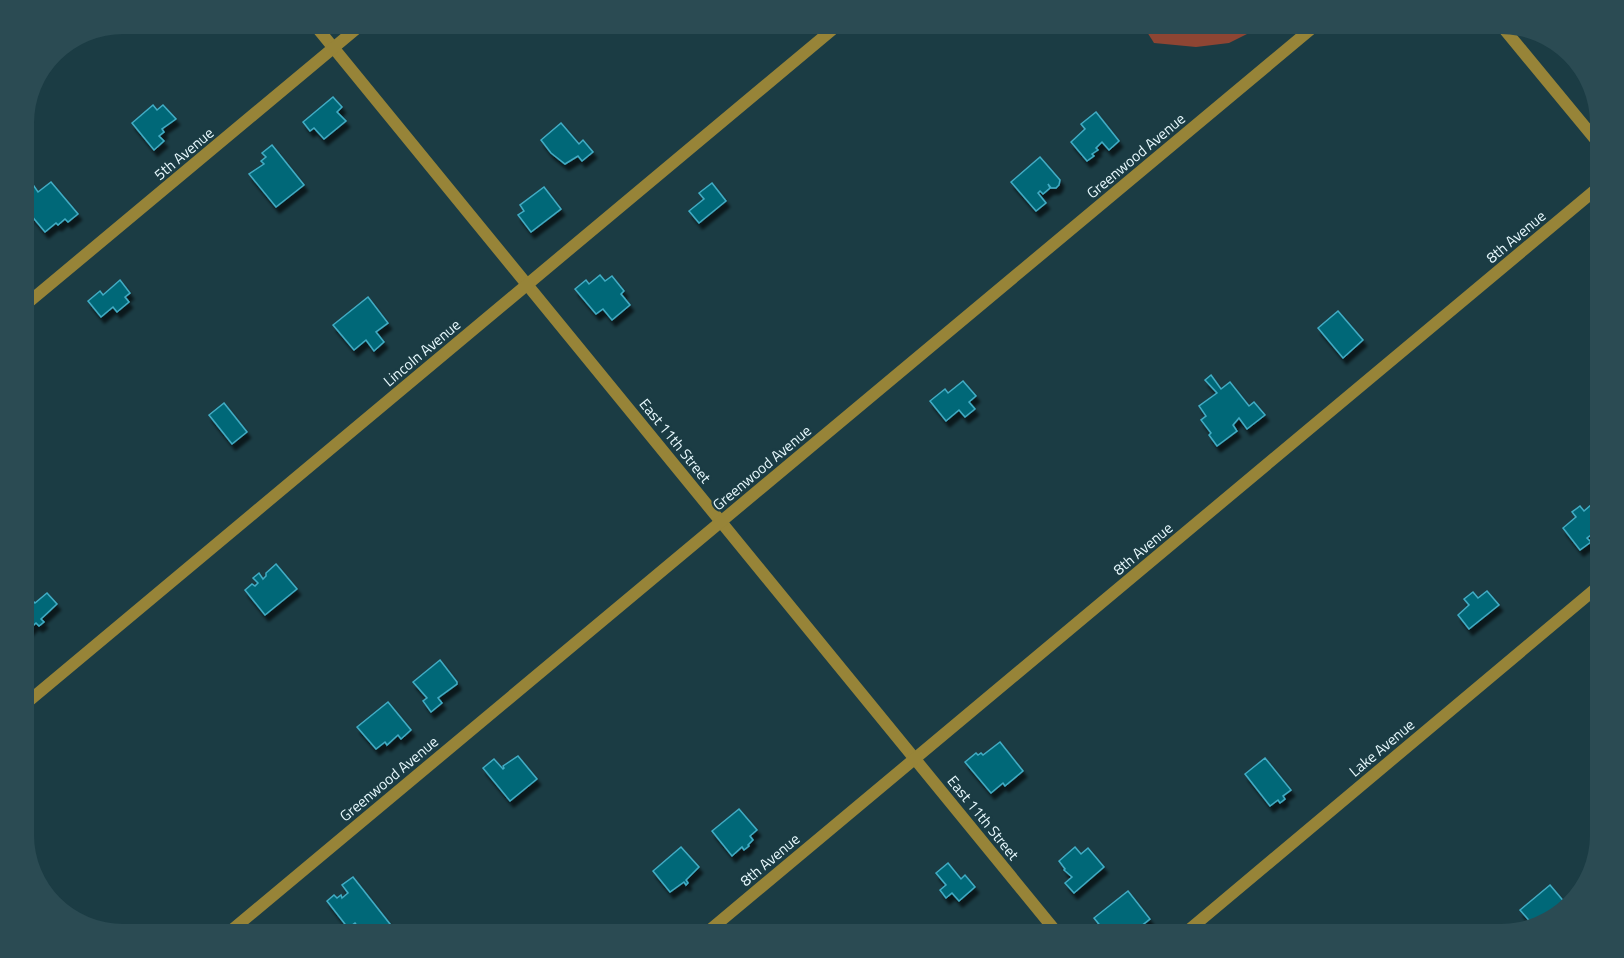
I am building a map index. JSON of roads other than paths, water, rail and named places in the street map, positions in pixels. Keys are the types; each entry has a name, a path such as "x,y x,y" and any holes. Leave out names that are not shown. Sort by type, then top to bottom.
{"street":[{"name":"East 11th Street","path":"322,34 1050,924"},
{"name":"5th Avenue","path":"35,297 350,34"},
{"name":"Lincoln Avenue","path":"35,696 827,34"},
{"name":"Greenwood Avenue","path":"238,924 1305,34"},
{"path":"1509,35 1589,133"},
{"name":"8th Avenue","path":"717,924 1589,195"},
{"name":"Lake Avenue","path":"1196,924 1590,594"}]}
